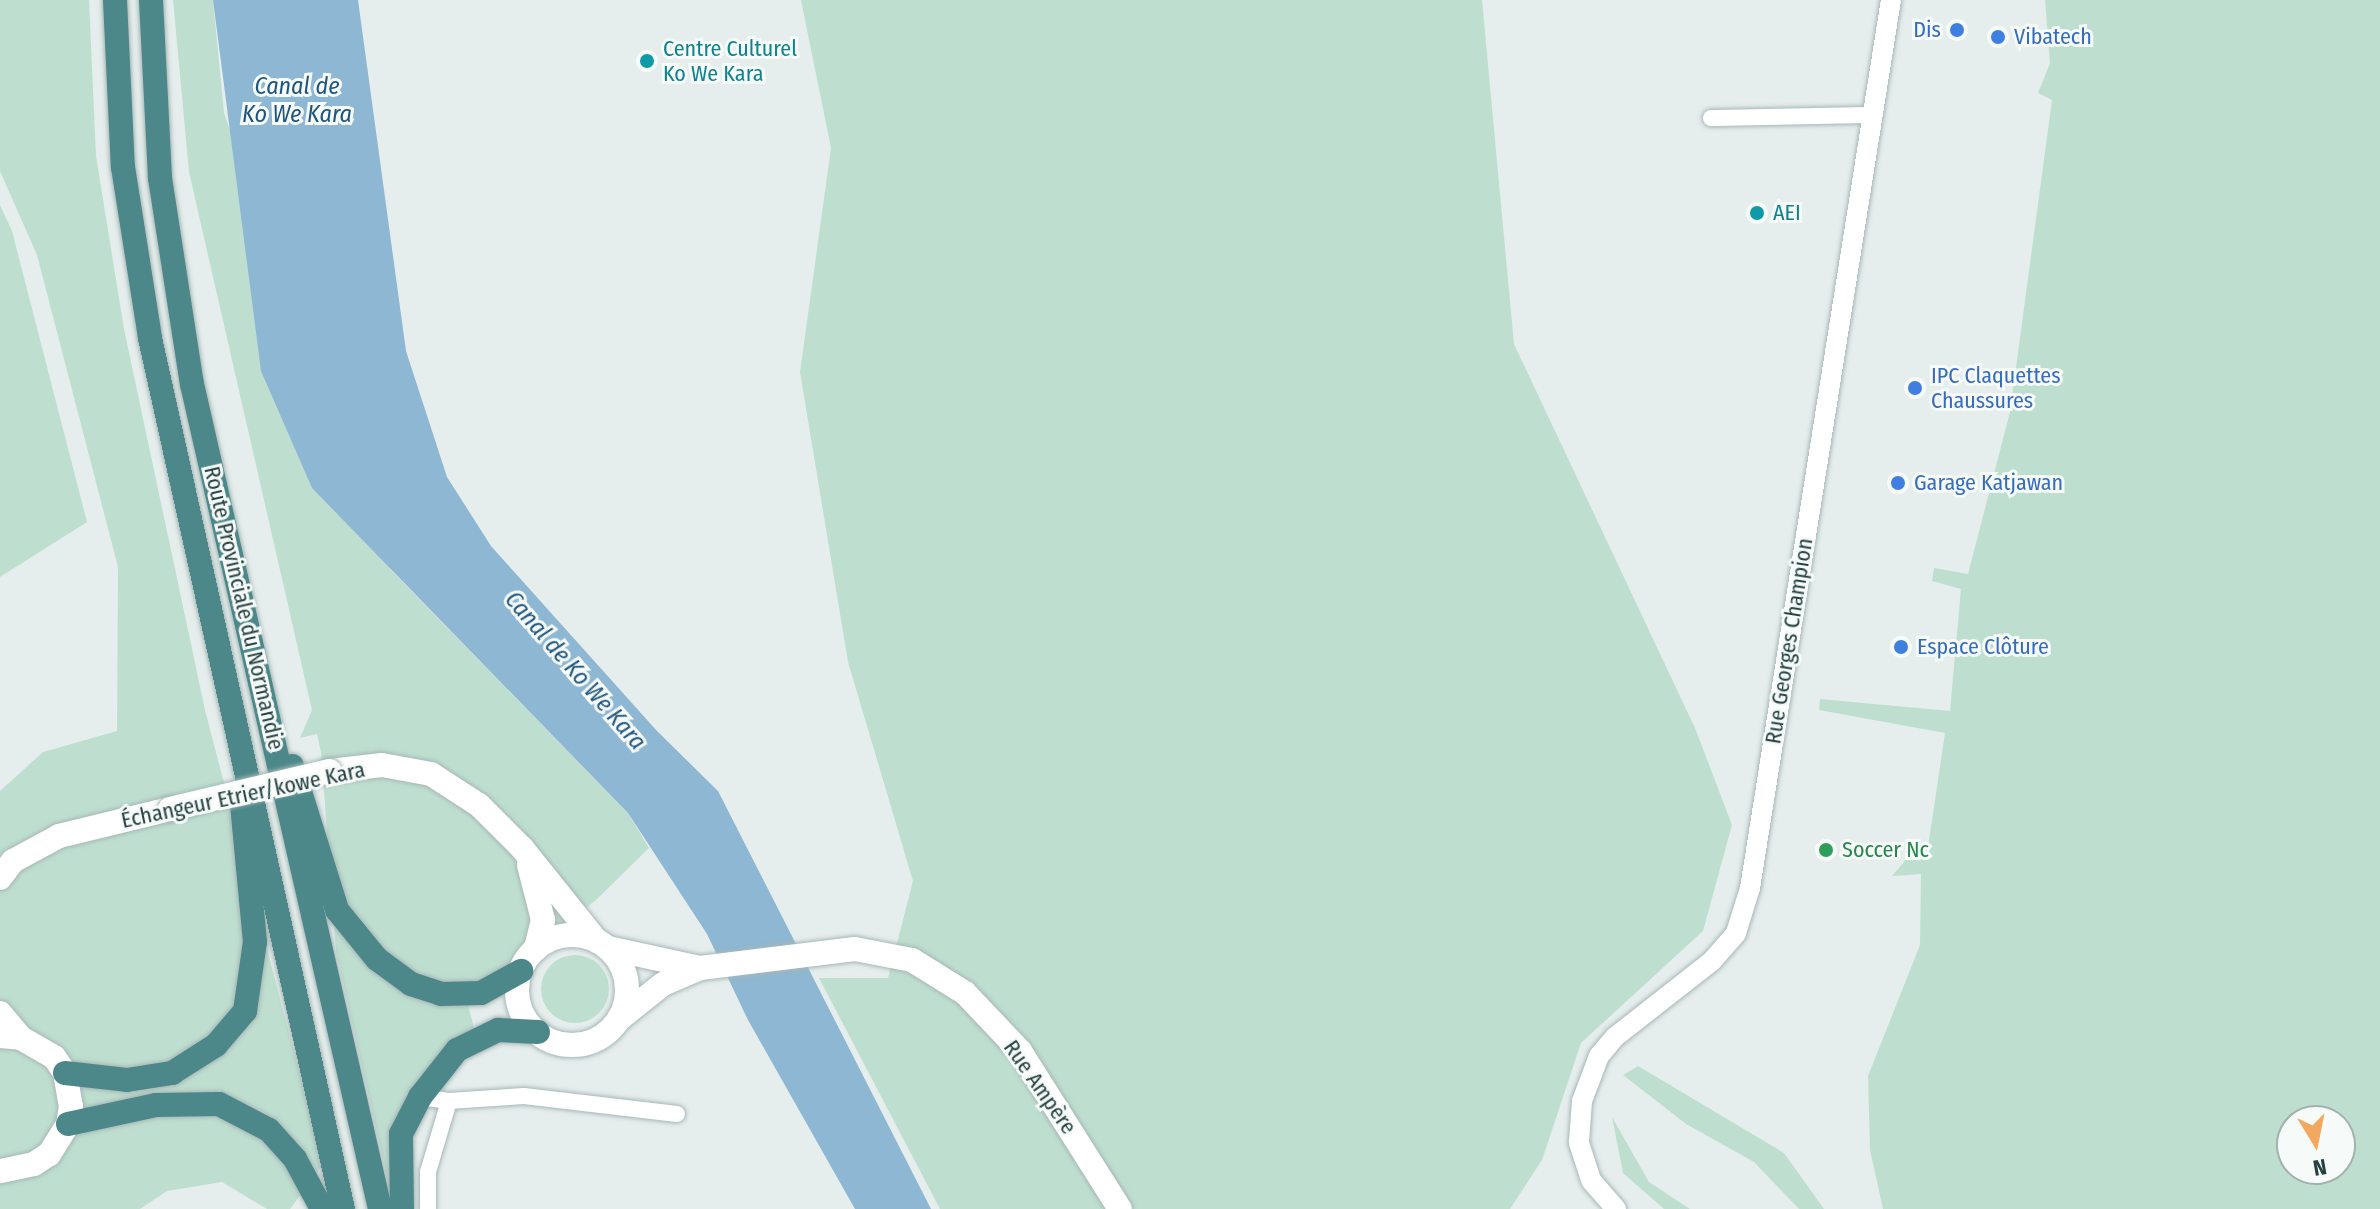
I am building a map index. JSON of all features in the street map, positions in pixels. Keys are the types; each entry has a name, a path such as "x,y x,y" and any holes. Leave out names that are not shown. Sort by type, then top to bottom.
{"highway":[{"name":"Route Provinciale du Normandie","path":"115,0 123,167 150,338 343,1209"},
{"name":"Route Provinciale du Normandie","path":"151,0 160,178 192,384 380,1209"},
{"path":"271,722 305,796 337,910 377,959 411,984 441,994 481,993 521,971"},
{"path":"65,1073 127,1080 172,1073 216,1045 245,1011 255,942 238,733"},
{"path":"402,1209 401,1134 420,1097 457,1050 498,1030 538,1032"},
{"path":"68,1124 156,1105 219,1104 269,1130 295,1159 322,1209"}],"main road":[{"name":"Échangeur Etrier/kowe Kara","path":"0,878 13,861 59,836 330,771 382,765 431,774 479,805 522,848 601,944"},
{"name":"Échangeur Etrier/kowe Kara","path":"522,848 543,920 536,949"},
{"path":"564,935 710,968 663,984 609,1030 581,1044 551,1040 538,1032 519,1004 521,971 536,949 564,935"},
{"path":"601,944 618,959 627,989 619,1019"},
{"name":"Rue Ampère","path":"710,968 855,949 912,960 965,993 1020,1051 1120,1209"},
{"path":"0,1013 11,1037 54,1057 65,1073 70,1089 68,1124 42,1159 0,1171"}],"street":[{"name":"Rue Georges Champion","path":"1616,1209 1591,1180 1579,1142 1582,1101 1599,1056 1615,1037 1712,961 1736,933 1750,888 1891,0"},
{"path":"1711,118 1872,115"},
{"path":"420,1097 449,1101 524,1096 677,1114"},
{"path":"428,1209 428,1172 449,1101"}],"green space":[{"path":"0,0 89,0 96,156 124,329 205,710 323,1164 290,1209 267,1209 222,1182 167,1191 140,1209 0,1209 0,791 43,752 117,731 118,567 37,255 0,171"},
{"path":"173,0 213,0 224,113 390,569 628,813 649,848 596,900 467,1001 474,1028 448,1046 395,1128 388,1180 336,951 321,752 317,734 300,738 312,710 189,172"},
{"path":"801,0 1482,0 1514,344 1695,728 1732,825 1703,931 1581,1043 1542,1160 1510,1209 940,1209 819,978 888,978 913,881 848,662 800,372 831,148"},
{"path":"2045,0 2380,0 2380,1209 1883,1209 1870,1150 1868,1076 1920,945 1921,874 1892,876 1910,855 1928,847 1945,733 1819,710 1820,699 1950,711 1961,589 1932,581 1934,568 1968,574 2010,412 2052,100 2038,93 2050,63"},
{"path":"0,205 12,231 87,522 0,577"},
{"path":"575,955 599,965 609,989 599,1013 575,1023 551,1013 541,989 551,965"},
{"path":"1638,1066 1784,1153 1824,1209 1799,1209 1754,1162 1686,1124 1623,1075"},
{"path":"1612,1117 1649,1182 1690,1209 1664,1209 1623,1173"}],"water":[{"name":"Canal de Ko We Kara","path":"213,0 358,0 406,351 447,477 491,546 657,731 718,791 931,1209 855,1209 748,1020 707,934 628,813 312,488 261,371"}],"place":[{"name":"Dis","path":"1957,30"},
{"name":"Vibatech","path":"1998,37"},
{"name":"Centre Culturel Ko We Kara","path":"647,61"},
{"name":"AEI","path":"1757,213"},
{"name":"IPC Claquettes Chaussures","path":"1915,388"},
{"name":"Garage Katjawan","path":"1898,483"},
{"name":"Espace Clôture","path":"1901,647"},
{"name":"Soccer Nc","path":"1826,850"}]}
